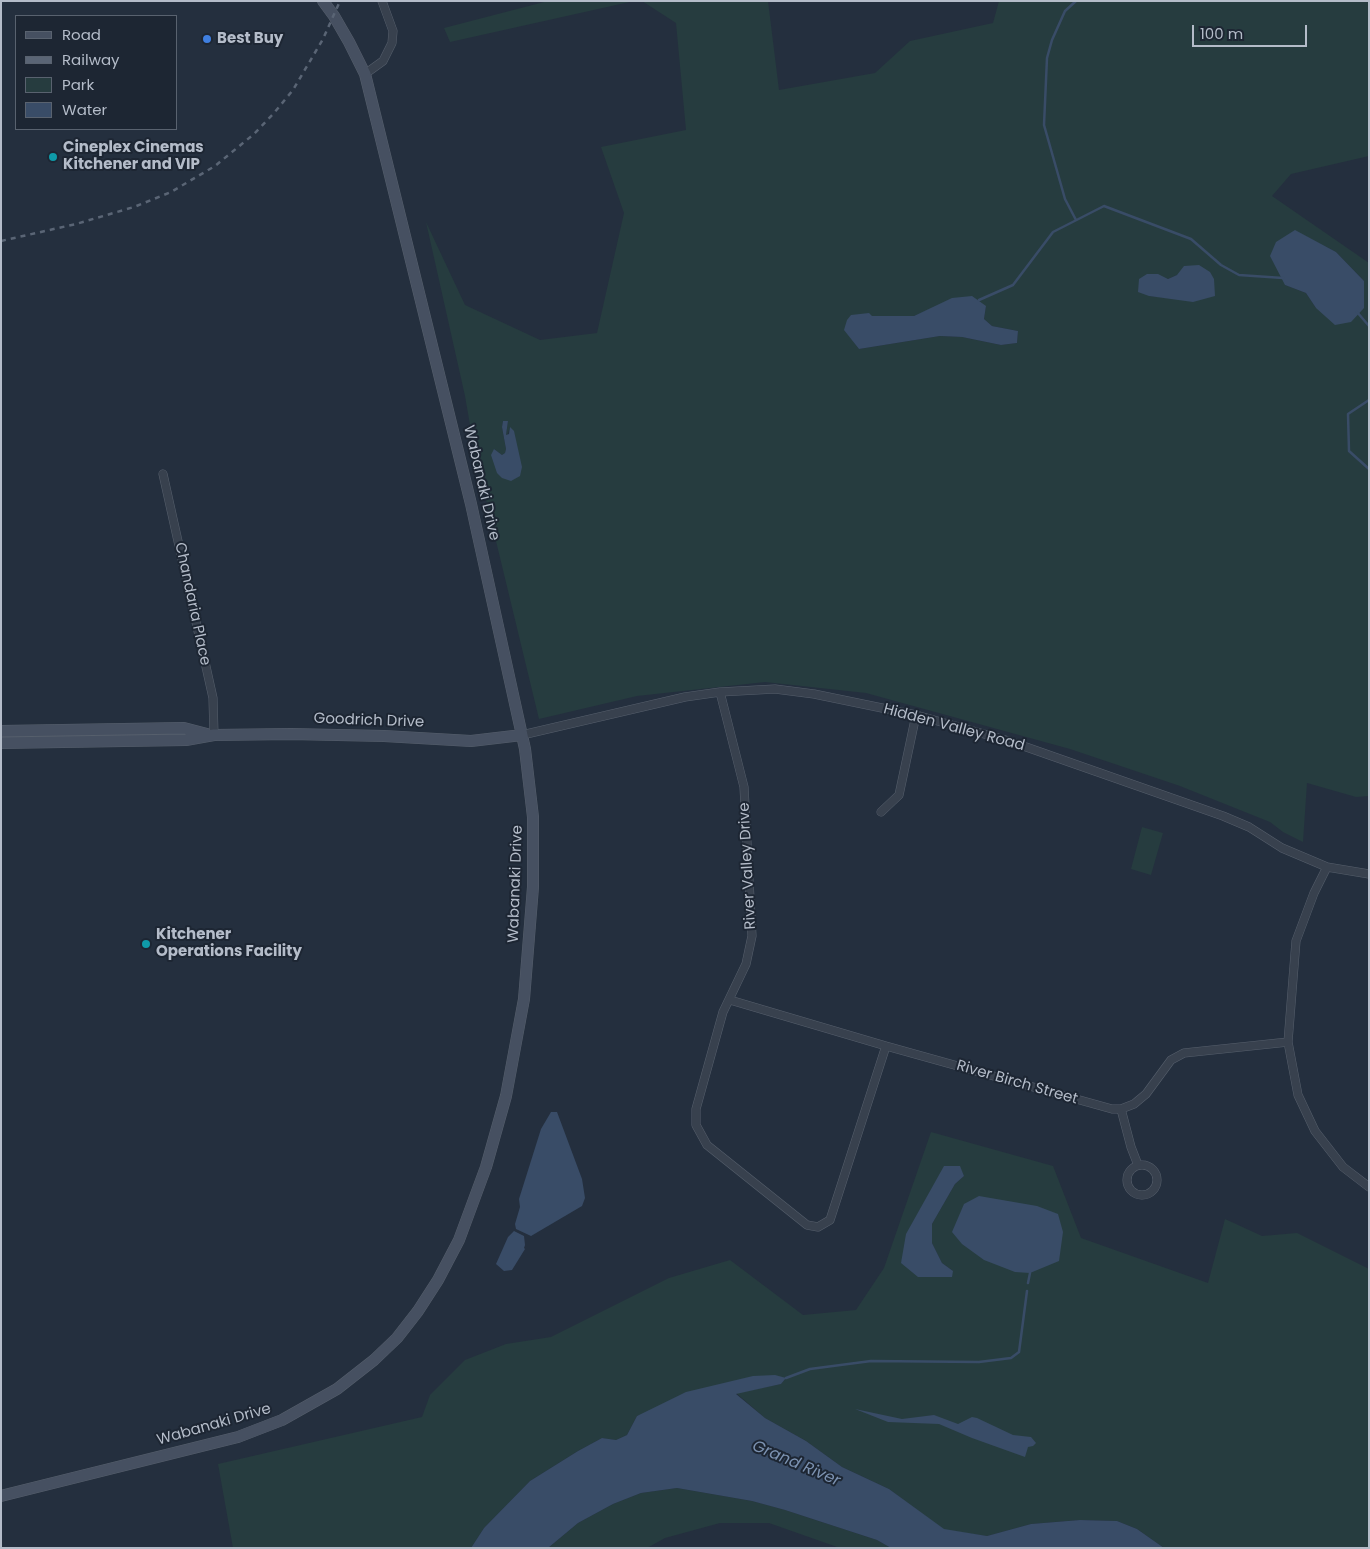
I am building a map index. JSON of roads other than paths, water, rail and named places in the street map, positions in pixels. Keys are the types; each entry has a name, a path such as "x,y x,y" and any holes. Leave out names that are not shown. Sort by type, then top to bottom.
{"street":[{"name":"Wabanaki Drive","path":"1,1496 238,1437 282,1420 337,1389 374,1360 397,1338 418,1312 438,1280 459,1240 478,1190 506,1096 527,971 533,887 533,818 522,735 471,504 365,74 350,42 323,1"},
{"path":"365,74 384,61 392,43 392,31 382,1"},
{"name":"Chandaria Place","path":"163,474 213,698 214,735"},
{"name":"Hidden Valley Road","path":"522,735 656,703 720,692 775,689 814,694 916,715 1009,741 1249,826 1282,848 1327,867 1369,874"},
{"name":"River Valley Drive","path":"720,692 744,787 752,936 746,964 723,1012 696,1109 696,1125 707,1145 807,1225 818,1227 830,1220 886,1046"},
{"path":"881,812 899,795 916,715"},
{"name":"Goodrich Drive","path":"1,731 184,728 214,735"},
{"name":"Goodrich Drive","path":"1,743 186,740 214,735 310,734 471,741 522,735"},
{"path":"1327,867 1314,893 1296,941 1288,1042 1298,1095 1315,1131 1343,1166 1369,1187"},
{"name":"River Birch Street","path":"730,1000 1105,1108 1121,1109"},
{"path":"1138,1165 1121,1109 1134,1104 1146,1094 1171,1060 1184,1053 1288,1042"},
{"path":"1138,1165 1151,1167 1158,1178 1155,1189 1144,1196 1134,1193 1127,1184 1128,1172 1138,1165"}],"water":[{"path":"1295,230 1336,252 1364,281 1364,308 1351,322 1335,325 1316,308 1306,293 1285,285 1270,256 1276,242"},
{"path":"1199,265 1210,272 1214,279 1215,296 1193,302 1149,296 1138,292 1139,279 1147,274 1158,274 1168,279 1177,275 1184,266"},
{"path":"972,296 986,306 984,319 992,326 1018,331 1017,343 1001,345 962,337 940,336 859,349 844,330 847,320 851,315 869,313 872,316 914,316 952,298"},
{"path":"503,421 508,421 506,435 509,434 510,427 514,431 522,467 520,476 511,481 502,478 497,473 491,455 494,449 502,455 505,453"},
{"path":"551,1112 557,1112 582,1179 585,1198 582,1206 531,1236 516,1229 515,1224 520,1207 519,1199 541,1129"},
{"path":"944,1166 960,1166 964,1176 955,1184 932,1224 932,1243 942,1263 953,1271 952,1277 918,1277 901,1263 906,1234"},
{"path":"979,1196 1037,1206 1058,1214 1063,1232 1059,1261 1030,1273 1015,1272 984,1260 962,1244 952,1232 964,1204"},
{"path":"514,1231 524,1236 525,1249 512,1270 504,1271 496,1264 508,1237"},
{"name":"Grand River","path":"775,1375 786,1378 781,1384 736,1394 765,1418 806,1441 842,1467 889,1489 944,1529 987,1536 1031,1524 1080,1520 1117,1521 1137,1529 1164,1548 891,1548 877,1540 785,1510 752,1501 677,1488 641,1493 613,1504 578,1523 548,1548 471,1548 484,1528 530,1481 602,1438 616,1440 627,1435 637,1416 686,1392 753,1376"},
{"path":"855,1409 902,1419 934,1415 958,1424 972,1417 1013,1435 1031,1437 1036,1443 1028,1447 1025,1457 939,1424 888,1422"}],"waterway":[{"path":"1076,1 1065,11 1052,40 1047,58 1044,125 1065,199 1076,220"},
{"path":"979,300 1013,285 1053,232 1104,206 1191,239 1221,265 1239,275 1283,278"},
{"path":"1357,312 1369,326"},
{"path":"1369,400 1348,414 1349,451 1369,469"},
{"path":"1028,1283 1030,1273"},
{"path":"786,1378 810,1369 871,1361 979,1362 1011,1358 1019,1352 1027,1291"}],"railway":[{"path":"1,241 76,224 134,207 171,192 215,166 254,134 293,90 323,39 340,1"}],"place":[{"name":"Best Buy","path":"207,39"},
{"name":"Cineplex Cinemas Kitchener and VIP","path":"53,157"},
{"name":"Kitchener Operations Facility","path":"146,944"}]}
